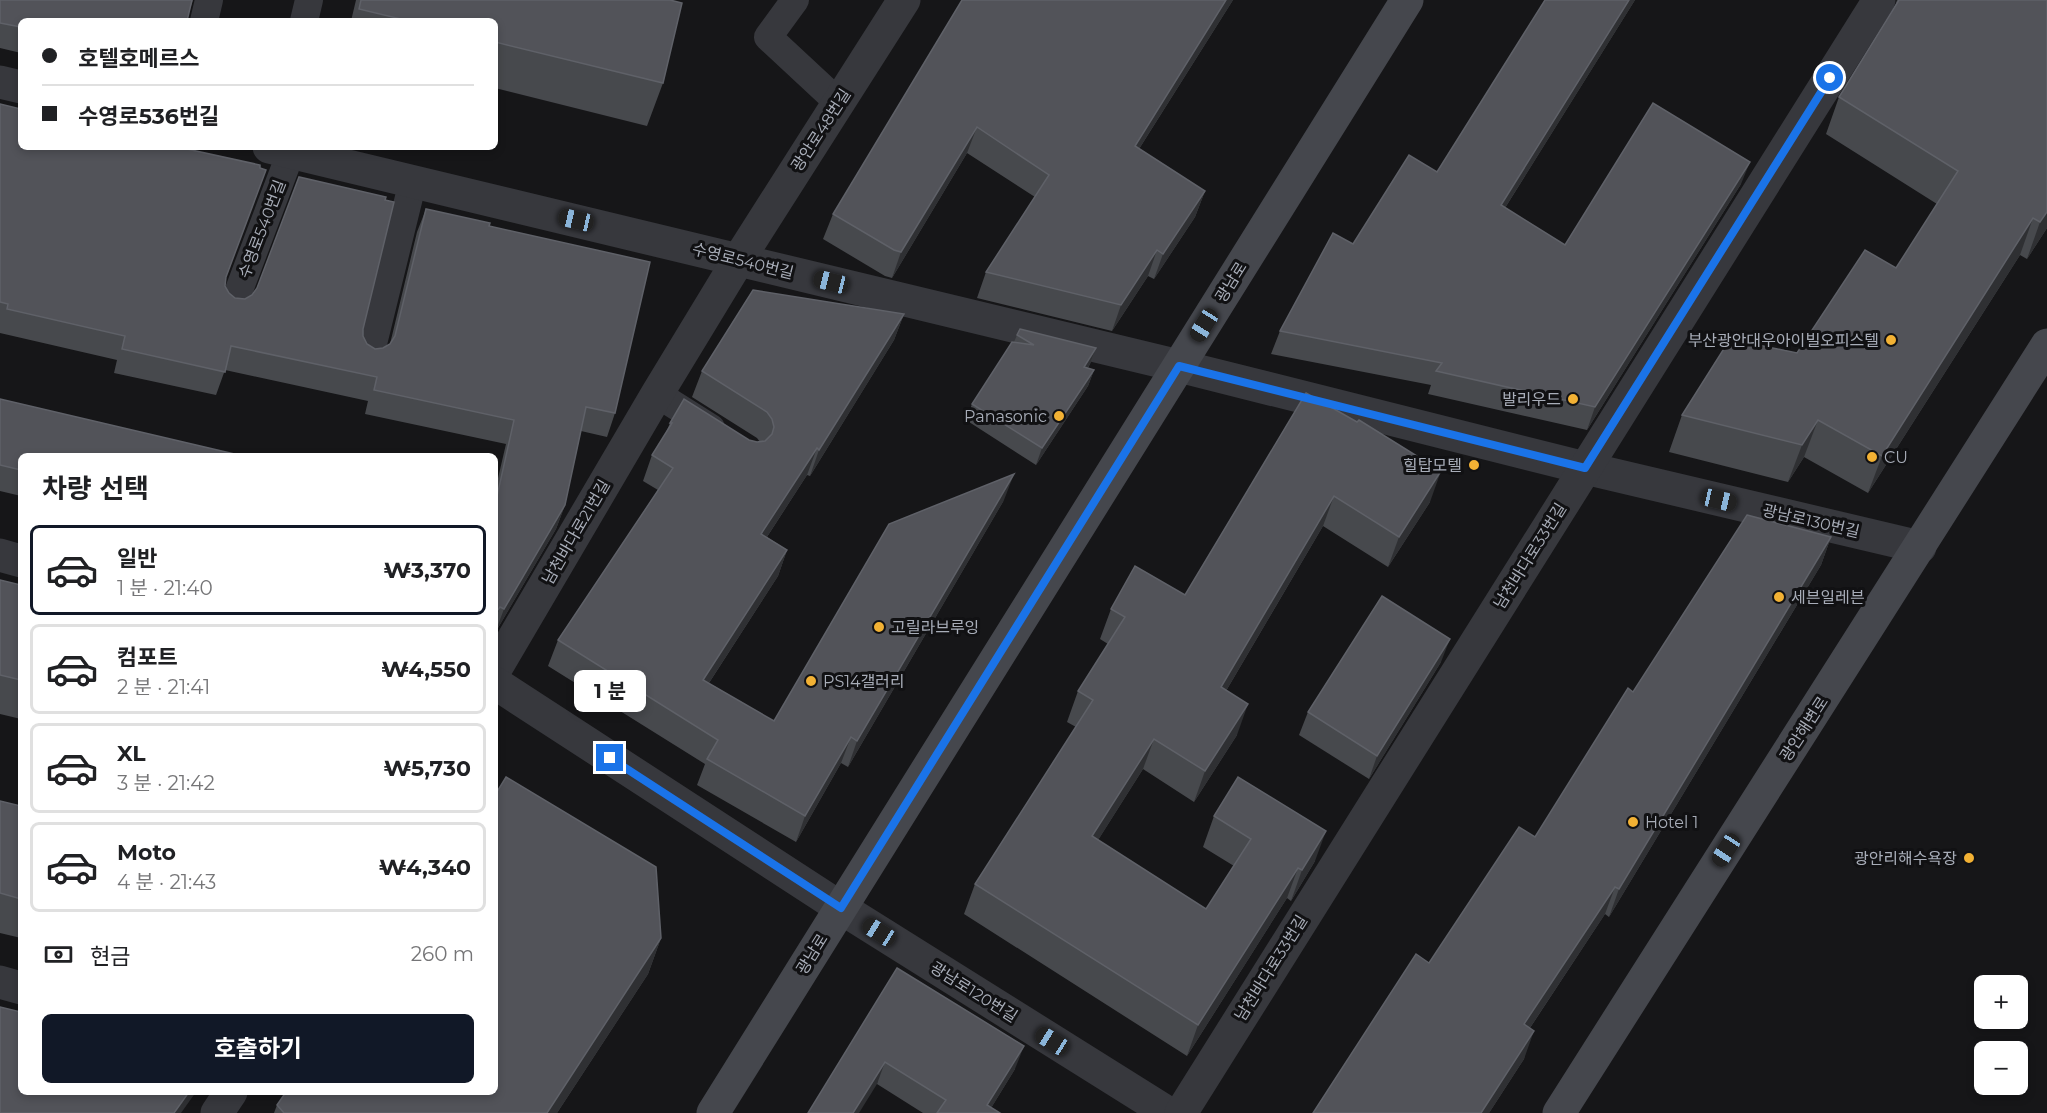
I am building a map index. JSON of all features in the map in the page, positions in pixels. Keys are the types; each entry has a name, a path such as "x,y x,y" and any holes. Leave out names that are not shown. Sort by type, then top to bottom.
{"main road":[{"name":"광남로","path":"713,1113 1407,0"},
{"name":"광안해변로","path":"1559,1113 2047,345"}],"street":[{"name":"광안로48번길","path":"739,259 904,0"},
{"name":"남천바다로33번길","path":"1181,1113 1879,0"},
{"path":"0,82 18,86"},
{"name":"수영로540번길","path":"282,150 1179,366"},
{"name":"남천바다로21번길","path":"498,665 739,259"},
{"name":"광남로130번길","path":"1179,366 1585,468 1920,547"},
{"path":"0,555 18,560"},
{"name":"광남로120번길","path":"498,685 841,908 1168,1113"},
{"path":"0,982 18,987"},
{"path":"218,1113 229,1095"}],"lane":[{"path":"205,18 209,0"},
{"path":"305,18 309,0"},
{"path":"795,0 768,37 839,103"},
{"name":"수영로540번길","path":"233,306 278,150"},
{"path":"370,356 413,182"},
{"path":"657,394 730,441"}],"building":[{"path":"0,0 192,0 188,18 18,18 18,26 0,23"},
{"path":"361,0 670,0 682,3 663,83 498,43 498,18 396,18 359,9"},
{"path":"962,0 1226,0 1135,146 1205,191 1163,254 1157,250 1121,305 986,272 1049,175 977,127 901,252 833,214"},
{"path":"1545,0 1629,0 1501,205 1565,245 1653,103 1750,162 1595,407 1436,371 1442,363 1280,331 1333,233 1353,244 1409,155 1437,172"},
{"path":"1899,0 2047,0 2047,212 2040,222 2033,218 1882,456 1818,420 1802,445 1682,415 1730,339 1797,353 1865,250 1896,268 1958,171 1839,97"},
{"path":"0,104 18,108 18,150 192,150 260,165 260,168 266,170 226,277 225,286 235,298 245,299 257,288 299,177 386,197 385,200 394,202 363,329 363,336 367,344 375,349 390,344 395,336 426,209 490,223 489,226 650,262 615,413 586,407 565,505 504,609 500,607 498,610 498,492 514,420 374,390 377,377 231,346 225,372 122,349 125,336 7,309 8,304 0,302"},
{"path":"753,290 904,314 819,450 817,448 761,534 787,550 703,680 774,721 889,524 1014,474 857,741 851,737 805,816 707,759 718,740 558,640 673,468 652,455 684,399 749,440 765,441 772,434 774,427 767,412 702,371"},
{"path":"1020,329 1096,348 1084,367 1094,370 1042,448 972,404 1012,342 1034,345 1017,335"},
{"path":"1306,393 1357,422 1359,420 1441,471 1399,537 1334,496 1221,687 1248,704 1205,771 1154,739 1092,836 1206,909 1251,839 1214,816 1238,777 1326,831 1302,870 1298,868 1198,1025 975,884 1093,700 1078,691 1125,617 1111,609 1135,566 1185,595"},
{"path":"0,399 230,453 18,453 18,469 0,465"},
{"path":"1747,515 1831,537 1619,889 1615,887 1524,1024 1534,1031 1481,1113 1313,1113 1416,954 1429,963 1519,827 1535,837 1628,688 1633,692"},
{"path":"0,580 18,584 18,679 0,675"},
{"path":"1382,596 1450,639 1377,756 1308,712"},
{"path":"506,777 656,867 661,938 547,1113 284,1113 277,1105 284,1095 498,1095 498,790"},
{"path":"0,801 18,805 18,898 0,893"},
{"path":"897,968 1024,1046 987,1105 1000,1113 937,1113 946,1100 885,1062 853,1113 808,1113"},
{"path":"0,1007 18,1011 18,1095 187,1095 174,1113 0,1113"}],"place":[{"name":"부산광안대우아이빌오피스텔","path":"1891,340"},
{"name":"발리우드","path":"1573,399"},
{"name":"Panasonic","path":"1059,416"},
{"name":"CU","path":"1872,457"},
{"name":"힐탑모텔","path":"1474,465"},
{"name":"세븐일레븐","path":"1779,597"},
{"name":"고릴라브루잉","path":"879,627"},
{"name":"PS14갤러리","path":"811,681"},
{"name":"Hotel 1","path":"1633,822"},
{"name":"광안리해수욕장","path":"1969,858"}],"route":[{"path":"610,758 841,908 1179,366 1585,468 1830,78"}]}
